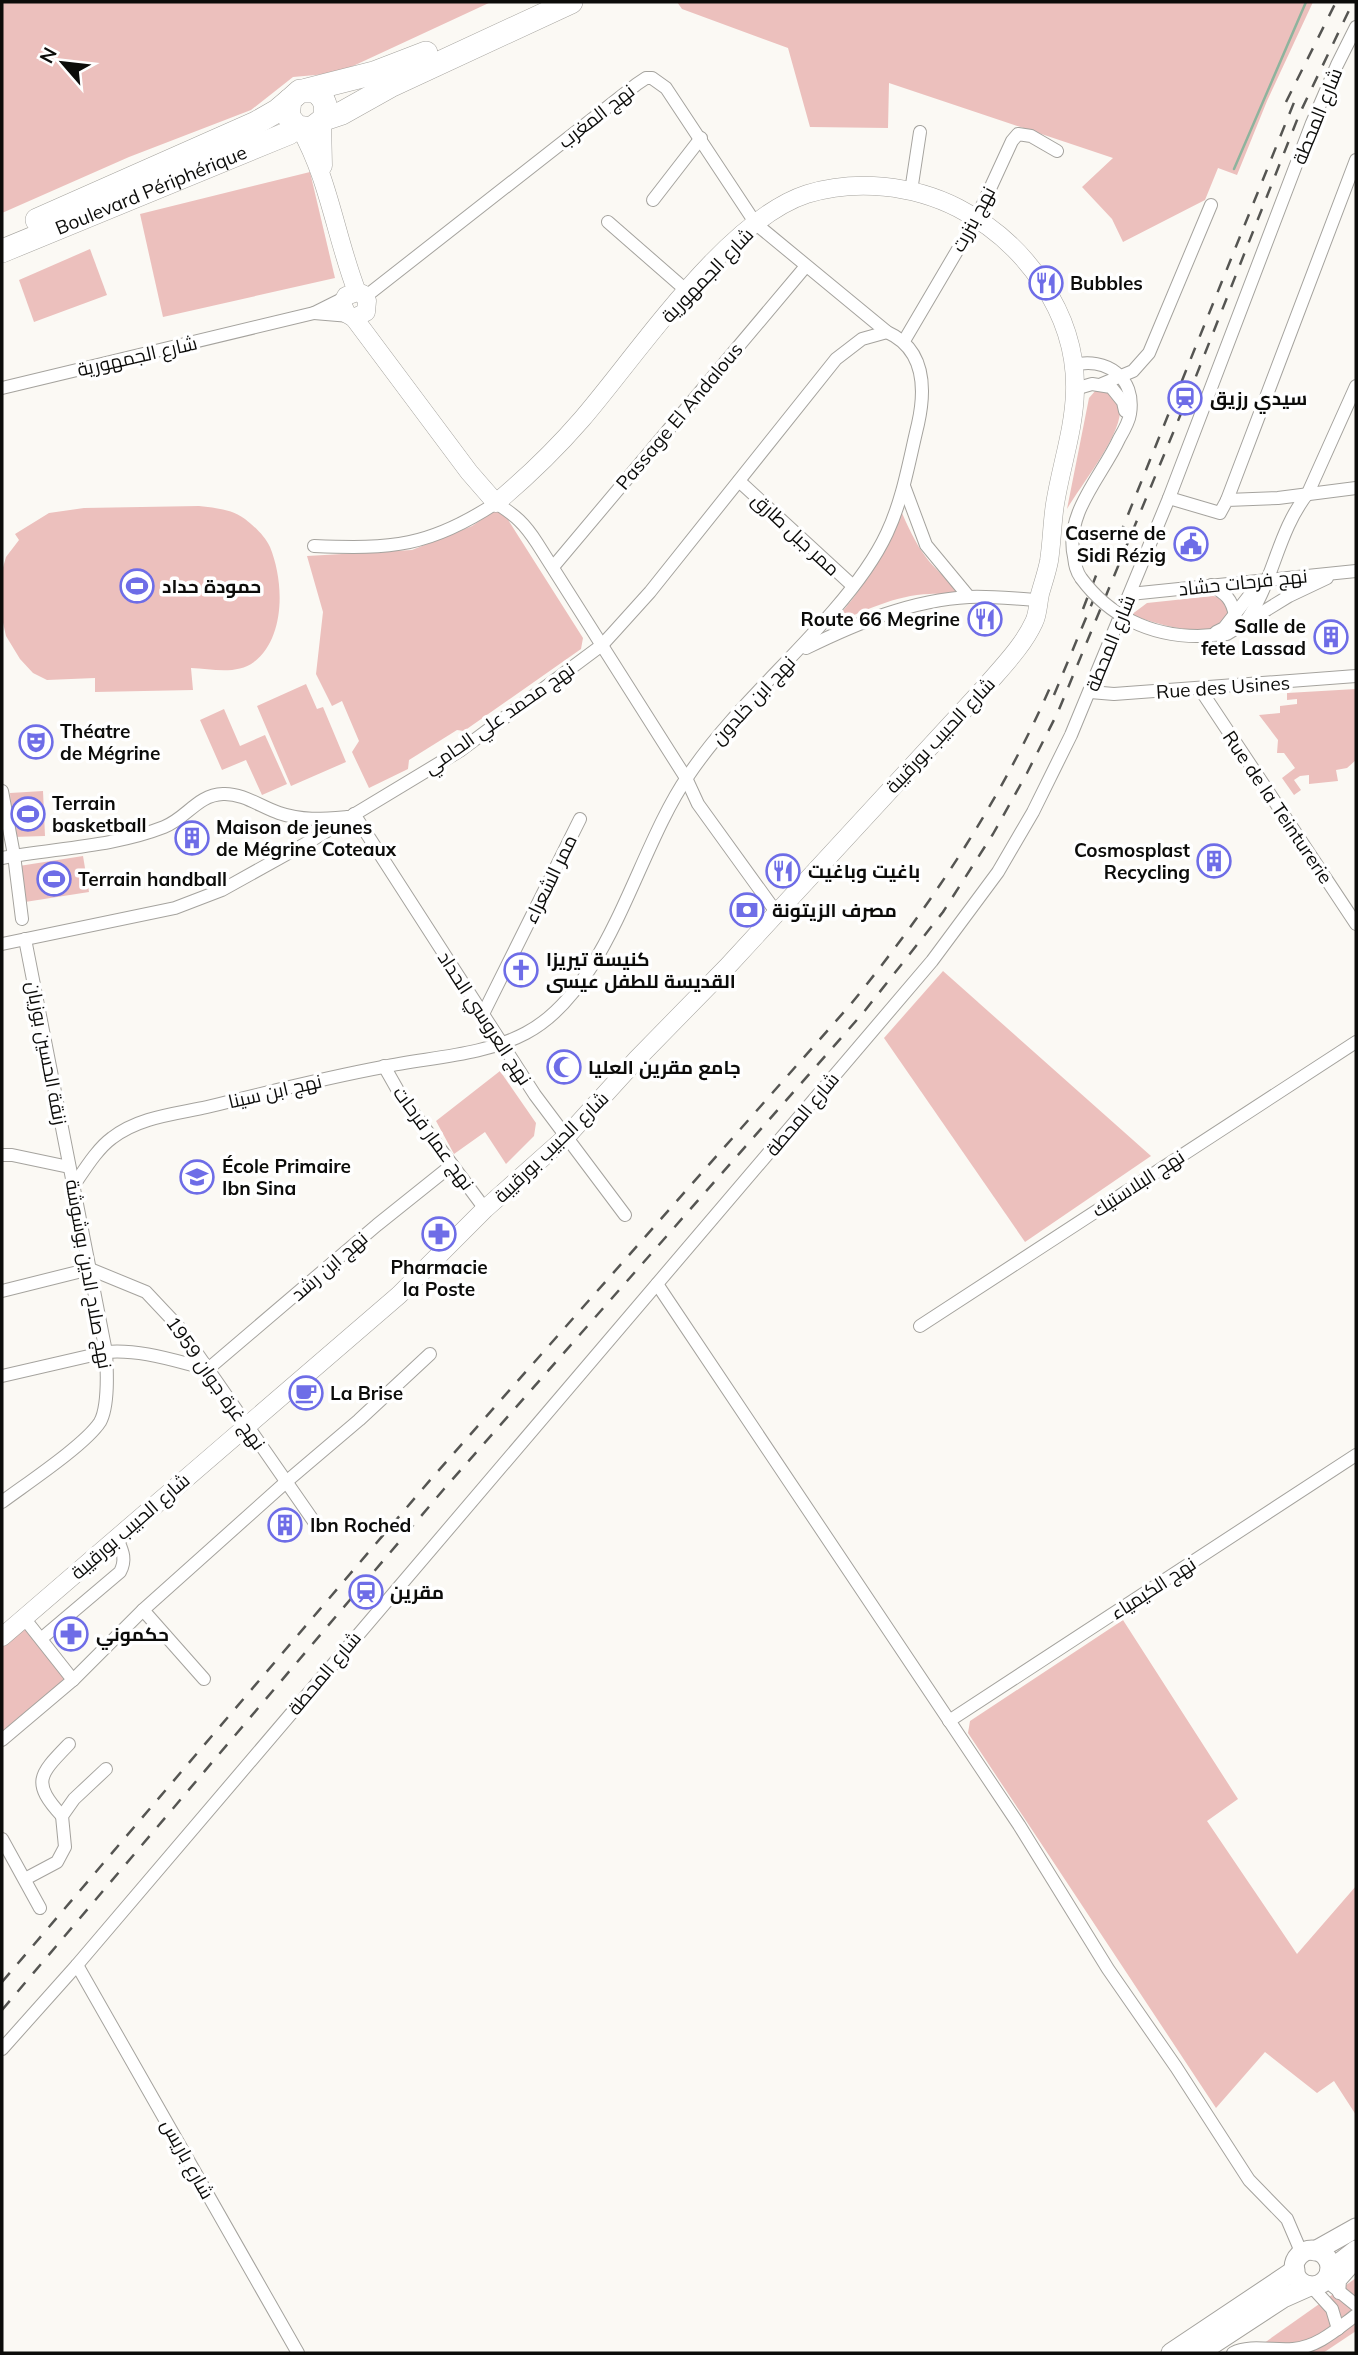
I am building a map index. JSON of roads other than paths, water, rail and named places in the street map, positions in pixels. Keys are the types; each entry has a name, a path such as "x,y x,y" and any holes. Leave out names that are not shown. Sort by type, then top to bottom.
{"highway":[{"path":"298,95 315,91 324,100 326,108 311,124 288,116 298,95 401,64 541,2"},
{"name":"Boulevard Périphérique","path":"2,251 342,113 403,80 571,2"},
{"name":"Boulevard Périphérique","path":"2,236 256,123 298,95"}],"main road":[{"path":"1171,2353 1304,2258 1356,2228"},
{"path":"1199,2353 1283,2298 1323,2283 1356,2250"},
{"path":"1304,2258 1328,2260 1323,2283"},
{"path":"1304,2258 1299,2281 1323,2283"}],"street":[{"name":"شارع المحطة","path":"2,2049 77,1965 932,961 980,899 1033,812 1090,692 1169,498 1312,123 1356,27"},
{"name":"نهج المغرب","path":"355,303 646,78 652,78 666,88 756,224 887,332"},
{"path":"311,124 314,154 323,177 355,303 396,371 469,472 496,503 524,524 686,778 698,804 776,912"},
{"path":"911,191 920,132"},
{"name":"نهج بنزرت","path":"904,341 977,217 1012,141 1018,134 1031,136 1057,152"},
{"path":"653,200 701,138"},
{"path":"1169,498 1222,512 1356,160"},
{"name":"شارع الجمهورية","path":"496,503 581,420 687,291 735,240 756,224 806,194 831,189 888,187 911,191 943,200 977,217 1005,239 1027,261 1049,293 1064,323 1075,389 1072,428 1055,502 1049,562 1039,600"},
{"path":"1075,389 1121,377 1133,371 1149,353 1211,205"},
{"path":"608,222 687,291"},
{"name":"Passage El Andalous","path":"553,567 806,266"},
{"name":"شارع الجمهورية","path":"2,388 355,303"},
{"name":"شارع الجمهورية","path":"314,313 355,303"},
{"path":"887,332 904,341"},
{"name":"نهج محمد علي الحامي","path":"2,944 175,908 222,890 461,750 602,645 650,592 836,359 862,339 887,332"},
{"name":"نهج ابن خلدون","path":"500,1044 527,1033 553,1014 572,993 595,960 660,825 686,778 751,700 800,651 853,586 887,534 904,486 920,412 922,388 919,366 904,341"},
{"path":"1073,365 1098,362 1111,368 1121,377 1127,391 1130,415 1115,448 1080,508 1073,529 1072,548 1077,572 1090,591 1115,613 1132,623 1158,632 1181,636 1212,635 1340,573"},
{"path":"1102,384 1117,392 1123,402 1126,414 1122,433"},
{"path":"1239,621 1258,604 1296,508 1308,493 1356,386"},
{"name":"ممر جبل طارق","path":"739,481 853,586"},
{"path":"904,486 926,545 969,597"},
{"path":"1227,500 1279,498 1356,488"},
{"path":"314,547 370,547 413,543 469,521 496,503"},
{"name":"نهج فرحات حشاد","path":"1130,594 1356,571"},
{"path":"1211,585 1228,596 1239,621"},
{"path":"800,651 876,616 933,603 969,597 1039,600"},
{"name":"شارع الحبيب بورقيبة","path":"2,1637 399,1295 485,1209 567,1136 637,1059 727,967 1013,654 1035,619 1039,600"},
{"name":"Rue des Usines","path":"1090,692 1114,694 1200,689 1356,676"},
{"name":"Rue de la Teinturerie","path":"1200,689 1356,925"},
{"path":"2,791 8,857 22,919"},
{"path":"8,857 129,838 177,821 196,803 209,796 227,794 279,813 311,821 353,815"},
{"name":"نهج العروسي الحداد","path":"353,815 500,1044 625,1215"},
{"name":"ممر الشعراء","path":"483,1014 580,819"},
{"name":"زنقة الحسين بوزيان","path":"25,939 69,1167"},
{"name":"نهج البلاستيك","path":"920,1326 1356,1042"},
{"name":"نهج ابن سينا","path":"74,1185 110,1139 153,1118 384,1066 444,1057 500,1044"},
{"name":"نهج عمار فرحات","path":"384,1066 401,1096 485,1209"},
{"path":"2,1155 69,1167"},
{"name":"نهج ابن رشد","path":"208,1369 452,1165"},
{"name":"نهج صلاح الدين بوشوشة","path":"2,1502 86,1438 101,1421 107,1375 106,1352 69,1167"},
{"path":"2,1291 90,1269"},
{"name":"نهج غرة جوان 1959","path":"90,1269 146,1292 178,1326 317,1526"},
{"path":"657,1284 1018,1825 1108,1969 1250,2180 1287,2219 1304,2258"},
{"path":"2,1376 106,1352 131,1352 208,1369"},
{"path":"2,1740 73,1680 143,1610 430,1354"},
{"name":"نهج الكيمياء","path":"949,1721 1356,1455"},
{"path":"42,1638 120,1572 124,1556 117,1538"},
{"path":"143,1610 204,1679"},
{"path":"24,1618 73,1680"},
{"path":"24,1879 57,1861 65,1847 62,1816 43,1792 42,1779 48,1766 69,1744"},
{"path":"62,1816 74,1799 106,1769"},
{"path":"3,1843 40,1908"},
{"name":"شارع باريس","path":"77,1965 298,2353"},
{"path":"1323,2283 1340,2281 1356,2263"},
{"path":"1323,2283 1356,2305"},
{"path":"1323,2283 1338,2329"},
{"path":"1237,2352 1296,2349 1319,2341 1356,2315"}],"waterway":[{"path":"1234,169 1306,2"}],"railway":[{"path":"1286,102 1336,2"},
{"path":"2,2010 444,1489 863,1013 943,912 993,834 1058,712 1187,399 1299,115 1353,2"},
{"path":"1119,537 1297,95"},
{"path":"1083,609 1116,524"},
{"path":"1054,695 1093,601"},
{"path":"2,1982 431,1479 851,1004 937,890 963,850 1010,769 1052,683"}],"place":[{"name":"Bubbles","path":"1046,283"},
{"name":"سيدي رزيق","path":"1185,398"},
{"name":"Caserne de Sidi Rézig","path":"1191,544"},
{"name":"حمودة حداد","path":"137,586"},
{"name":"Route 66 Megrine","path":"985,619"},
{"name":"Salle de fete Lassad","path":"1331,637"},
{"name":"Théatre de Mégrine","path":"36,742"},
{"name":"Terrain basketball","path":"28,814"},
{"name":"Maison de jeunes de Mégrine Coteaux","path":"192,838"},
{"name":"Cosmosplast Recycling","path":"1214,861"},
{"name":"باغيت وباغيت","path":"783,871"},
{"name":"Terrain handball","path":"54,879"},
{"name":"مصرف الزيتونة","path":"747,910"},
{"name":"كنيسة تيريزا القديسة للطفل عيسى","path":"521,970"},
{"name":"جامع مقرين العليا","path":"564,1067"},
{"name":"École Primaire Ibn Sina","path":"197,1177"},
{"name":"Pharmacie la Poste","path":"439,1234"},
{"name":"La Brise","path":"306,1393"},
{"name":"Ibn Roched","path":"285,1525"},
{"name":"مقرين","path":"366,1592"},
{"name":"حكموني","path":"71,1634"}]}
